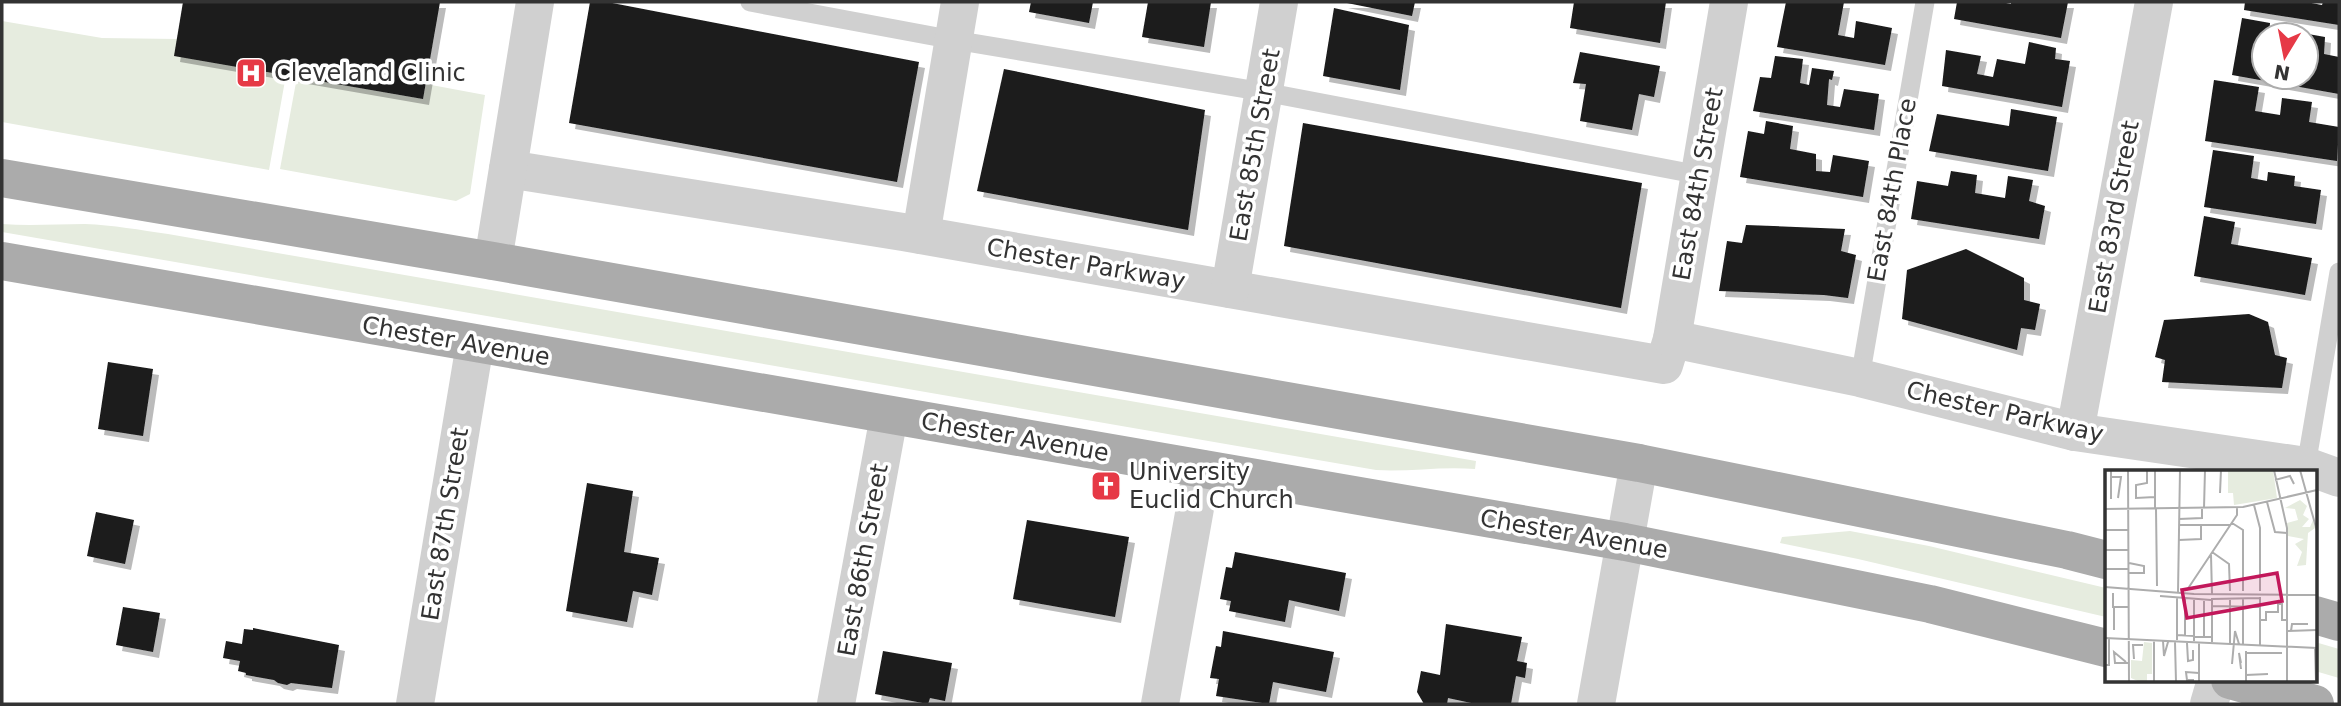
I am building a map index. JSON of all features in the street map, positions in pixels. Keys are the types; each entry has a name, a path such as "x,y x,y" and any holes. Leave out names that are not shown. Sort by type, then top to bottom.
{"main road":[{"path":"2,178 493,261 1639,463 2105,560"},
{"name":"Chester Avenue","path":"2,261 1625,542 1930,604 2105,648"},
{"path":"2316,615 2339,622"},
{"path":"2237,682 2315,704"}],"street":[{"path":"493,261 535,2"},
{"path":"921,235 960,2"},
{"name":"East 85th Street","path":"1230,289 1279,2"},
{"name":"East 84th Street","path":"1668,352 1729,2"},
{"name":"East 83rd Street","path":"2075,432 2154,2"},
{"name":"Chester Parkway","path":"508,169 921,235 1230,289 1860,378 2075,432 2310,470"},
{"name":"East 87th Street","path":"415,704 475,344"},
{"name":"East 86th Street","path":"836,704 889,416"},
{"path":"1596,704 1639,463"},
{"path":"1160,704 1202,469"},
{"path":"2208,704 2215,682"}],"lane":[{"path":"750,2 954,40 1264,92 1700,174"},
{"name":"East 84th Place","path":"1860,378 1925,2"},
{"path":"2322,472 2339,272"}],"shaded area":[{"path":"2,21 102,38 177,39 286,75 269,170 2,122"},
{"path":"297,77 423,99 426,84 485,95 470,194 456,201 280,169"},
{"path":"2,224 85,224 168,234 1476,461 1475,469 1376,470 2,232"},
{"path":"1850,531 1929,546 2105,588 2105,617 1780,543 1782,537"},
{"path":"2316,642 2339,649 2339,678 2316,671"}],"building":[{"path":"183,2 440,2 423,99 174,56"},
{"path":"590,2 607,2 919,62 897,182 569,123"},
{"path":"1031,2 1093,2 1089,23 1029,12"},
{"path":"1148,2 1211,2 1204,47 1142,37"},
{"path":"1342,2 1415,2 1412,16"},
{"path":"1574,2 1666,2 1660,43 1570,28"},
{"path":"1786,2 1844,2 1838,35 1854,38 1856,21 1892,28 1885,65 1777,47"},
{"path":"1957,2 2068,2 2061,38 1954,19"},
{"path":"2245,2 2306,2 2322,5 2323,2 2339,2 2339,25 2320,21 2244,10"},
{"path":"1334,8 1409,25 1400,90 1323,76"},
{"path":"2242,18 2259,21 2250,21 2250,78 2232,75"},
{"path":"2320,36 2325,37 2324,54 2339,57 2339,94 2320,91"},
{"path":"2029,42 2056,48 2055,59 2070,61 2062,107 1942,86 1946,50 1981,56 1977,74 1993,77 1997,59 2025,64"},
{"path":"1580,52 1660,66 1654,97 1639,94 1632,130 1580,121 1586,84 1573,83"},
{"path":"1775,56 1803,59 1800,83 1809,85 1812,68 1834,71 1832,80 1829,79 1827,105 1840,107 1844,89 1879,94 1874,130 1753,111 1760,77 1771,78"},
{"path":"1004,69 1205,110 1188,230 977,191"},
{"path":"2214,80 2250,86 2250,91 2258,91 2255,111 2280,115 2282,98 2312,102 2309,122 2339,127 2337,161 2205,141"},
{"path":"2011,109 2057,117 2048,171 1929,151 1937,114 2009,126"},
{"path":"1766,121 1793,126 1790,149 1816,154 1816,171 1830,172 1833,155 1869,161 1863,197 1740,177 1748,131 1764,134"},
{"path":"1303,123 1642,183 1621,308 1284,246"},
{"path":"2213,150 2254,156 2251,178 2267,181 2268,172 2295,176 2294,186 2321,190 2316,224 2204,207"},
{"path":"1951,171 1977,175 1975,193 2005,198 2008,176 2033,180 2029,201 2045,206 2039,239 1911,219 1917,181 1948,186"},
{"path":"2204,216 2235,222 2231,244 2312,258 2305,295 2194,276"},
{"path":"1746,225 1845,229 1841,251 1856,255 1848,298 1719,291 1727,241 1742,243"},
{"path":"1966,249 2024,278 2024,300 2040,304 2035,330 2021,328 2017,350 1902,319 1907,270"},
{"path":"2249,314 2268,322 2275,355 2287,358 2282,388 2162,382 2165,360 2155,357 2164,320"},
{"path":"108,362 153,369 143,436 98,429"},
{"path":"587,483 633,491 624,552 659,558 652,595 633,591 627,622 566,611"},
{"path":"96,512 134,520 125,564 87,556"},
{"path":"1027,520 1129,537 1115,617 1013,599"},
{"path":"1235,552 1346,573 1339,611 1289,600 1285,622 1229,611 1231,601 1220,599 1226,567 1232,568"},
{"path":"123,607 160,613 153,652 116,645"},
{"path":"1446,624 1522,637 1517,661 1527,663 1525,678 1516,676 1511,704 1476,704 1448,698 1447,704 1424,704 1417,692 1421,671 1440,675"},
{"path":"253,628 339,645 332,688 291,683 287,685 238,671 240,661 223,658 226,641 242,644 244,629"},
{"path":"1223,631 1334,652 1326,692 1273,682 1269,704 1216,696 1219,679 1210,678 1216,646 1221,647"},
{"path":"883,651 952,663 945,701 930,698 928,704 875,694"}],"place":[{"name":"Cleveland Clinic","path":"251,73"},
{"name":"University Euclid Church","path":"1106,486"}]}
